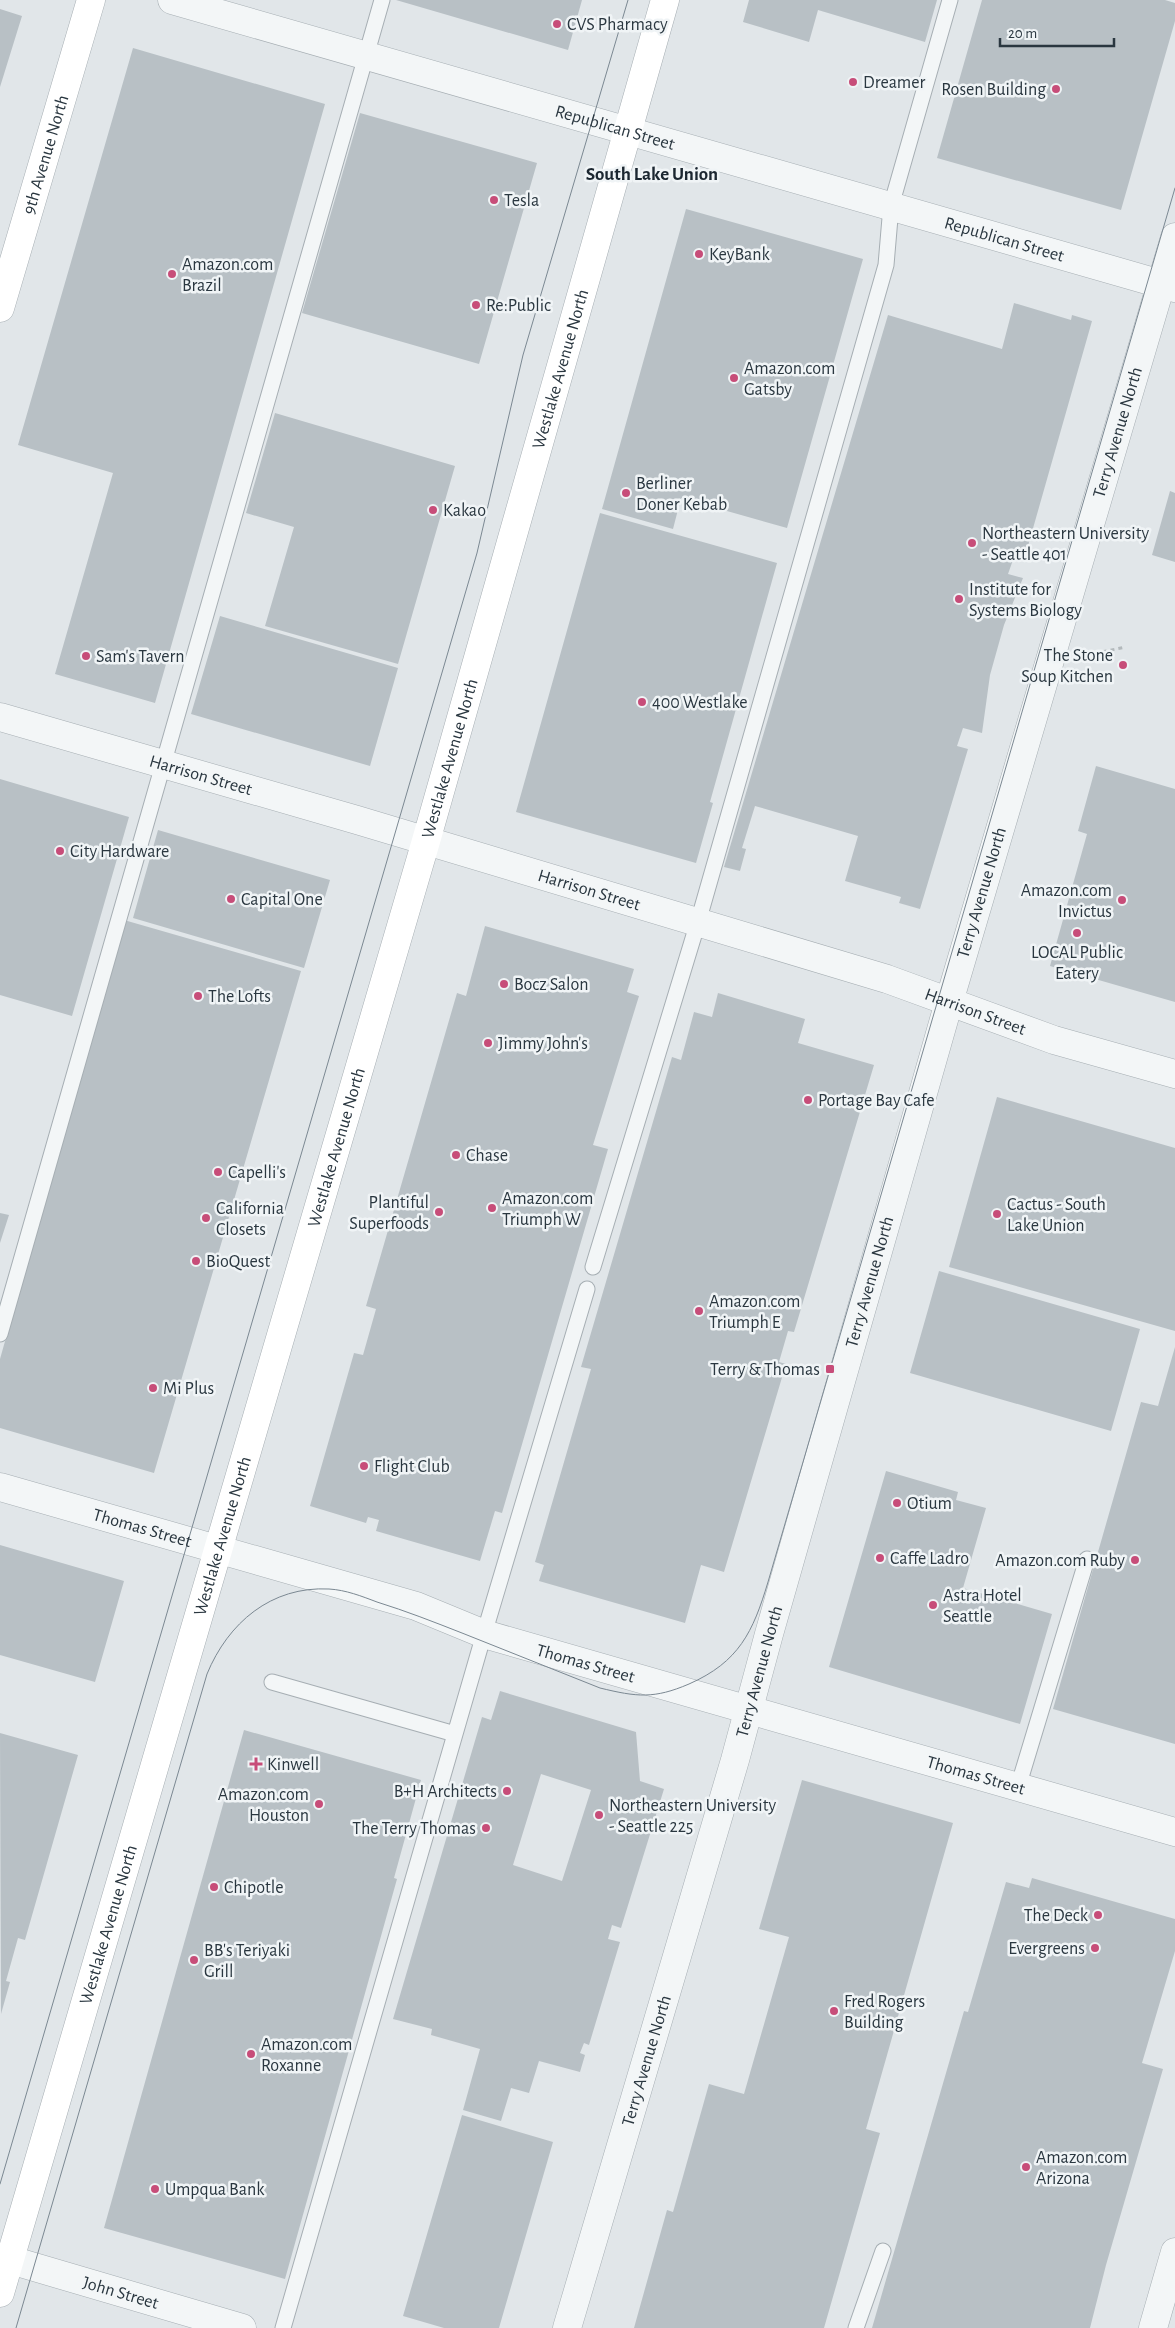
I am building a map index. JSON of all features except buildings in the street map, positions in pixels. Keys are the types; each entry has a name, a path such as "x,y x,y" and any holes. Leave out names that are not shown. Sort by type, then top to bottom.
{"main road":[{"name":"9th Avenue North","path":"0,308 90,0"},
{"name":"Westlake Avenue North","path":"0,2293 5,2258 218,1550 426,841 665,0"}],"street":[{"name":"Republican Street","path":"172,0 1168,286"},
{"name":"Terry Avenue North","path":"567,2328 749,1710 949,1002 1168,286 1175,238"},
{"name":"Harrison Street","path":"0,717 426,841 886,979 1054,1040 1175,1074"},
{"name":"Thomas Street","path":"0,1488 416,1606 484,1634 1175,1832"},
{"path":"1153,2328 1175,2252"},
{"name":"John Street","path":"5,2258 242,2328"}],"lane":[{"path":"0,1334 382,0"},
{"path":"593,1268 698,922 886,265 890,206 950,0"},
{"path":"283,2328 484,1634 587,1289"},
{"path":"1018,1787 1087,1559"},
{"path":"272,1682 455,1734"},
{"path":"856,2328 883,2251"}],"path":[{"path":"1078,656 1126,647"}],"tram line":[{"path":"0,2184 477,553 523,355 628,0"},
{"path":"16,2328 207,1674 227,1639 240,1624 254,1611 270,1601 288,1594 308,1590 329,1589 341,1591 430,1621 600,1688 635,1695 655,1694 677,1689 706,1675 732,1655 742,1644 750,1630 768,1582 1175,188"}],"place":[{"name":"CVS Pharmacy","path":"557,24"},
{"name":"Dreamer","path":"853,82"},
{"name":"Rosen Building","path":"1056,89"},
{"name":"Tesla","path":"494,200"},
{"name":"KeyBank","path":"699,254"},
{"name":"Amazon.com Brazil","path":"172,274"},
{"name":"Re:Public","path":"476,305"},
{"name":"Amazon.com Gatsby","path":"734,378"},
{"name":"Berliner Doner Kebab","path":"626,493"},
{"name":"Kakao","path":"433,510"},
{"name":"Northeastern University - Seattle 401","path":"972,543"},
{"name":"Institute for Systems Biology","path":"959,599"},
{"name":"Sam's Tavern","path":"86,656"},
{"name":"The Stone Soup Kitchen","path":"1123,665"},
{"name":"400 Westlake","path":"642,702"},
{"name":"City Hardware","path":"60,851"},
{"name":"Capital One","path":"231,899"},
{"name":"Amazon.com Invictus","path":"1122,900"},
{"name":"LOCAL Public Eatery","path":"1077,933"},
{"name":"Bocz Salon","path":"504,984"},
{"name":"The Lofts","path":"198,996"},
{"name":"Jimmy John's","path":"488,1043"},
{"name":"Portage Bay Cafe","path":"808,1100"},
{"name":"Chase","path":"456,1155"},
{"name":"Capelli's","path":"218,1172"},
{"name":"Amazon.com Triumph W","path":"492,1208"},
{"name":"Plantiful Superfoods","path":"439,1212"},
{"name":"Cactus - South Lake Union","path":"997,1214"},
{"name":"California Closets","path":"206,1218"},
{"name":"BioQuest","path":"196,1261"},
{"name":"Amazon.com Triumph E","path":"699,1311"},
{"name":"Terry & Thomas","path":"830,1369"},
{"name":"Mi Plus","path":"153,1388"},
{"name":"Flight Club","path":"364,1466"},
{"name":"Otium","path":"897,1503"},
{"name":"Caffe Ladro","path":"880,1558"},
{"name":"Amazon.com Ruby","path":"1135,1560"},
{"name":"Astra Hotel Seattle","path":"933,1605"},
{"name":"Kinwell","path":"256,1764"},
{"name":"B+H Architects","path":"507,1791"},
{"name":"Amazon.com Houston","path":"319,1804"},
{"name":"Northeastern University - Seattle 225","path":"599,1815"},
{"name":"The Terry Thomas","path":"486,1828"},
{"name":"Chipotle","path":"214,1887"},
{"name":"The Deck","path":"1098,1915"},
{"name":"Evergreens","path":"1095,1948"},
{"name":"BB's Teriyaki Grill","path":"194,1960"},
{"name":"Fred Rogers Building","path":"834,2011"},
{"name":"Amazon.com Roxanne","path":"251,2054"},
{"name":"Amazon.com Arizona","path":"1026,2167"},
{"name":"Umpqua Bank","path":"155,2189"}],"district":[{"name":"South Lake Union","path":"652,173"}]}
